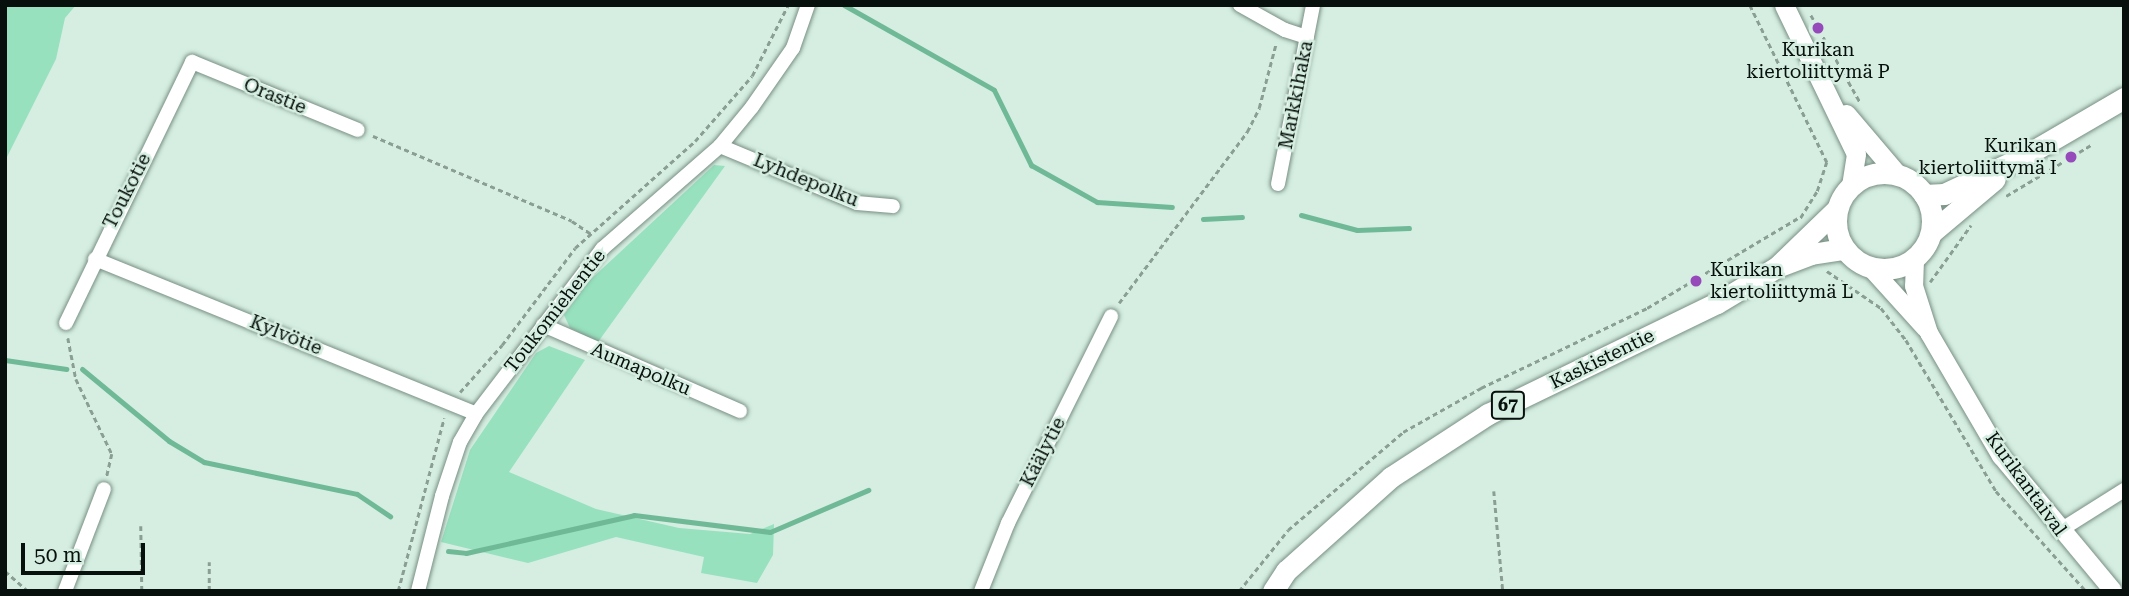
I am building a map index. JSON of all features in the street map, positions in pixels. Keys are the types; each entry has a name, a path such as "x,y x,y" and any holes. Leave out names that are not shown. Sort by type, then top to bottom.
{"main road":[{"path":"1784,5 1856,154 1851,185"},
{"path":"1824,86 1898,175 1924,195 1932,232"},
{"path":"1924,195 1944,194 2021,158 2124,97"},
{"path":"1837,209 1838,238 1844,249 1869,266 1883,269 1915,260 1932,232 2021,158"},
{"path":"1851,185 1878,172 1898,175"},
{"name":"67","path":"1837,209 1851,185"},
{"name":"Kaskistentie","path":"1777,267 1837,209"},
{"name":"Kaskistentie","path":"1273,591 1286,571 1401,470 1488,414 1717,303 1777,267 1811,254 1844,249"}],"street":[{"name":"Toukomiehentie","path":"418,591 442,496 460,442 476,414 602,249 720,146 772,82 793,48 808,5"},
{"path":"1240,5 1280,28 1307,37"},
{"name":"Markkihaka","path":"1278,184 1313,5"},
{"name":"Orastie","path":"192,62 358,130"},
{"name":"Toukotie","path":"66,323 94,259 192,62"},
{"name":"Lyhdepolku","path":"720,146 857,203 893,206"},
{"name":"Kylvötie","path":"94,259 476,414"},
{"name":"Kurikantaival","path":"1915,260 1915,289 1929,333"},
{"name":"Kurikantaival","path":"1869,266 1929,333 2001,456 2059,531 2113,591"},
{"name":"Käälytie","path":"981,591 1008,523 1111,316"},
{"name":"Aumapolku","path":"543,325 740,411"},
{"path":"65,591 104,489"},
{"path":"2059,531 2124,490"}],"path":[{"path":"1111,316 1138,274 1247,132 1259,108 1280,28"},
{"path":"358,130 572,221 590,233"},
{"path":"1999,201 2091,145"},
{"path":"1915,289 1934,280 1975,222"},
{"path":"1881,308 1897,297"},
{"path":"66,323 76,379 112,454 104,489"},
{"path":"1494,491 1503,591"},
{"path":"141,526 142,591"},
{"path":"209,562 209,591"},
{"path":"5,571 28,591"}],"green space":[{"path":"5,5 76,5 65,18 56,59 5,161"},
{"path":"714,165 725,166 598,342 570,328 564,315 589,281"},
{"path":"549,346 585,360 509,472 596,509 679,528 750,534 774,524 773,555 757,583 701,573 704,557 616,537 528,563 441,542 470,450 536,353"}],"waterway":[{"path":"844,5 994,90 1031,165 1097,202 1172,207"},
{"path":"1301,215 1357,230 1409,228"},
{"path":"1203,219 1242,217"},
{"path":"5,360 66,369"},
{"path":"82,369 169,441 204,462 357,494 390,516"},
{"path":"448,551 466,553 634,515 770,532 868,490"}],"place":[{"name":"Kurikan kiertoliittymä P","path":"1818,28"},
{"name":"Kurikan kiertoliittymä I","path":"2071,157"},
{"name":"Kurikan kiertoliittymä L","path":"1696,281"}]}
